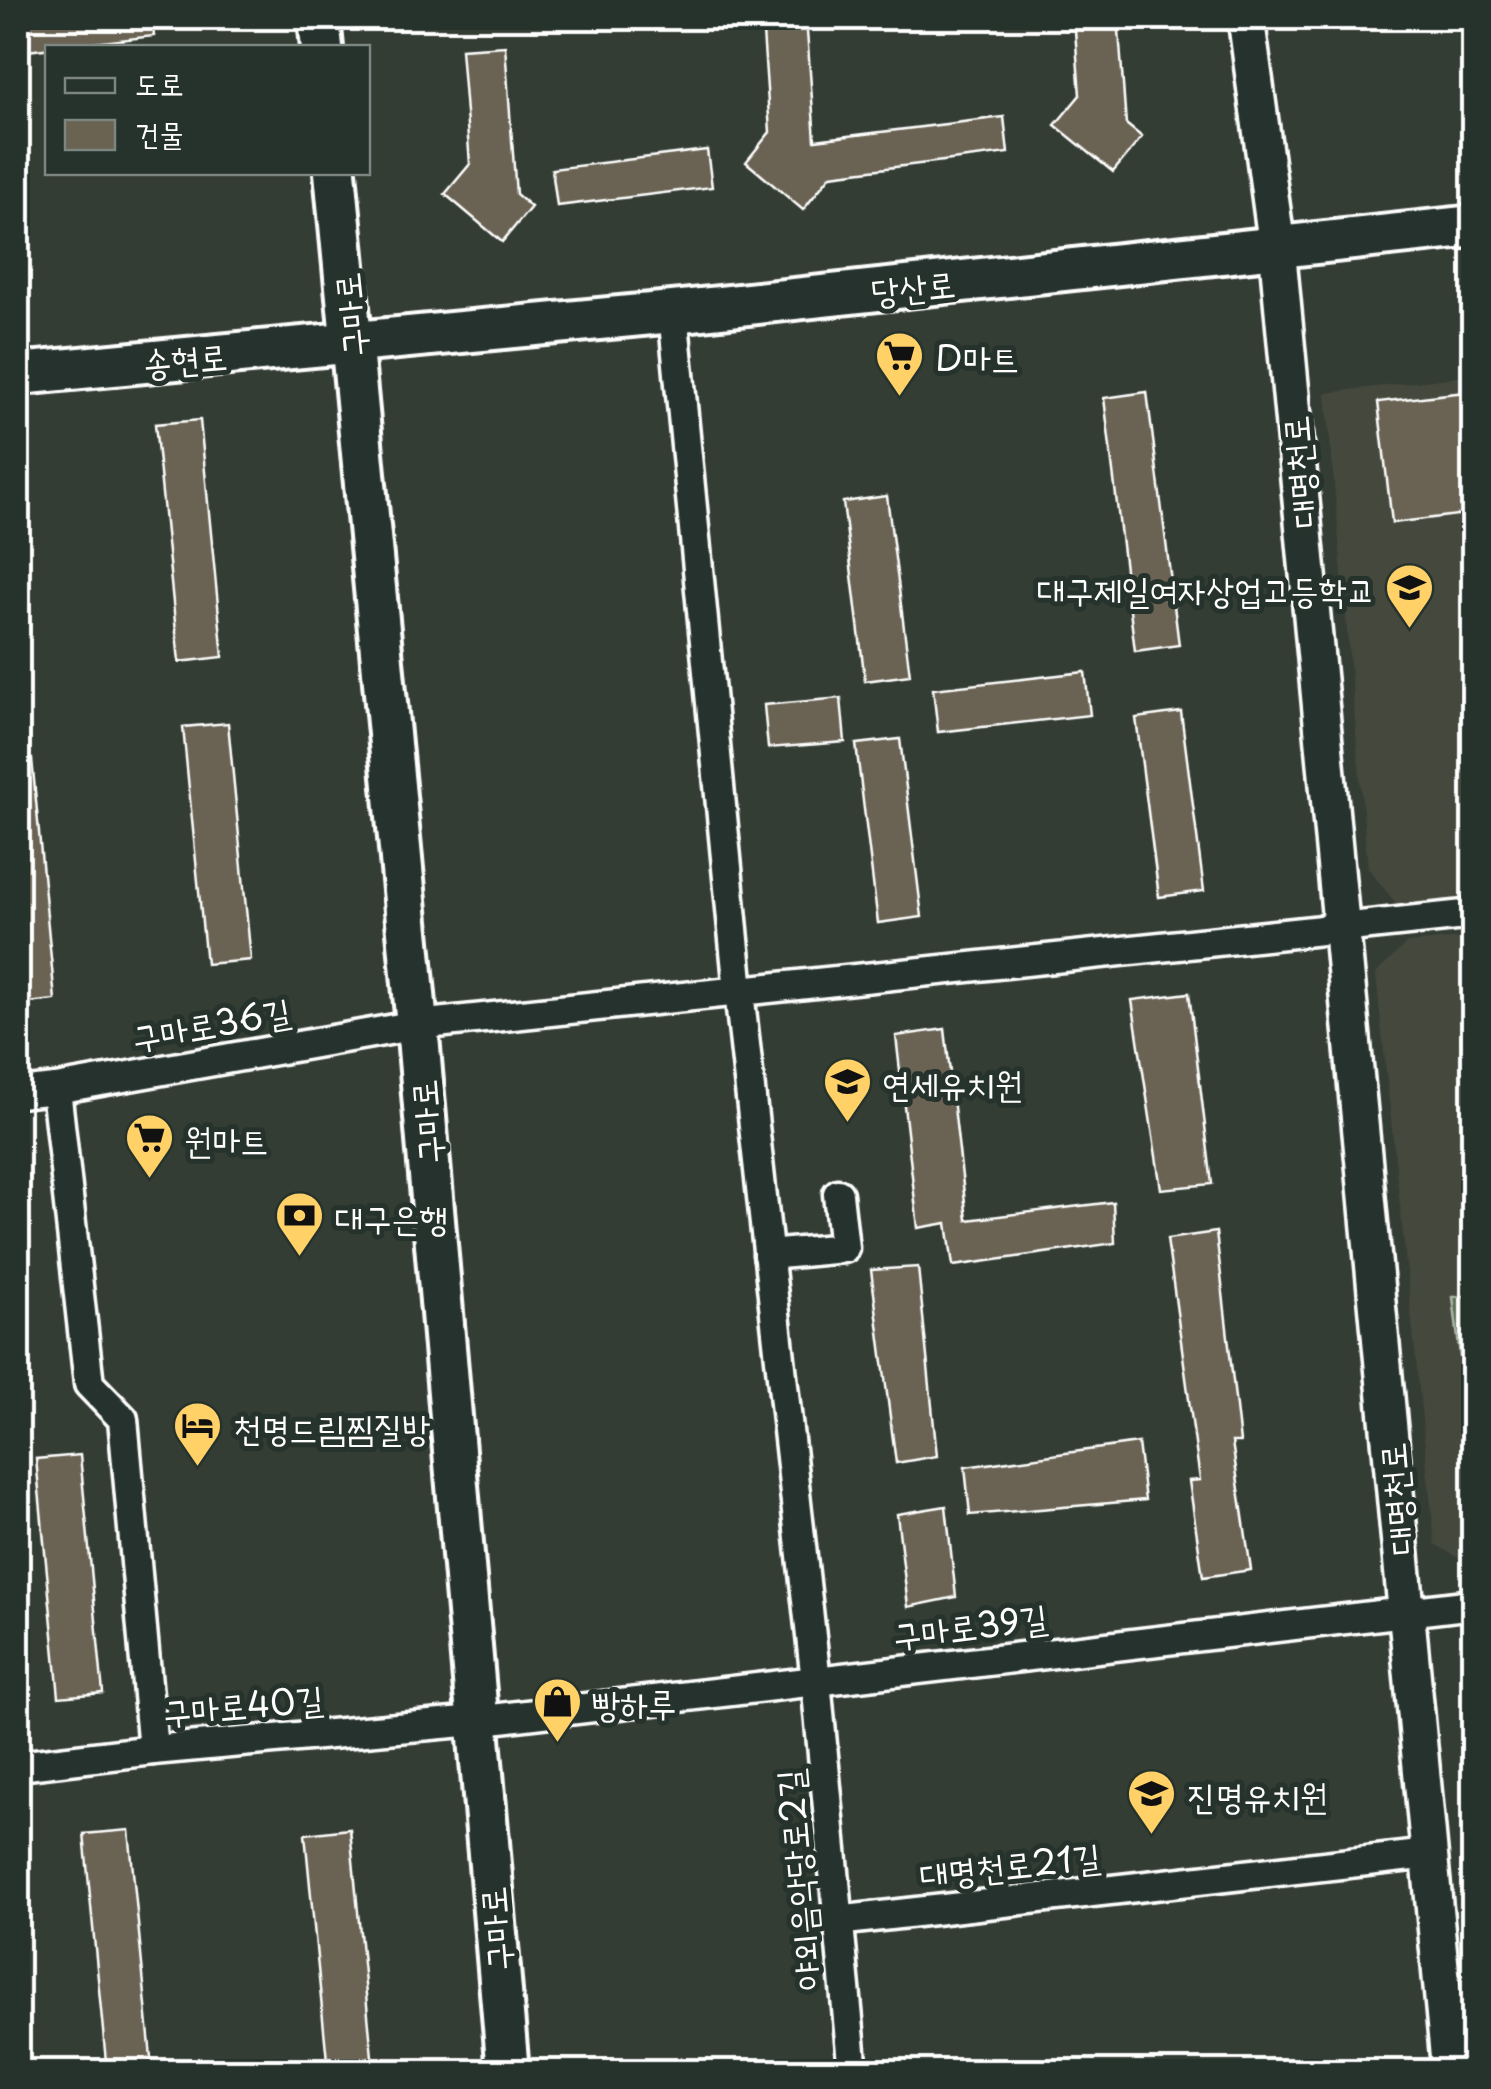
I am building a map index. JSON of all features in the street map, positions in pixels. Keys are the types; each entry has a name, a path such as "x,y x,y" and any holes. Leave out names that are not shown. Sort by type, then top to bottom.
{"main road":[{"path":"320,18 322,45"},
{"name":"구마로","path":"335,175 417,1024 508,2072"},
{"name":"당산로","path":"352,342 673,312 1474,226"},
{"name":"송현로","path":"18,374 352,342"}],"street":[{"name":"대명천로","path":"1246,18 1277,247 1450,2072"},
{"name":"야외음악당로2길","path":"673,312 738,991 816,1681 853,2072"},
{"path":"1341,927 1474,914"},
{"name":"구마로36길","path":"18,1093 417,1024 1341,927"},
{"path":"56,1089 89,1384 122,1419 153,1750"},
{"path":"768,1255 844,1248 838,1194"},
{"name":"구마로39길","path":"475,1722 1474,1604"},
{"name":"구마로40길","path":"18,1766 475,1722"},
{"name":"대명천로21길","path":"838,1920 1428,1854"}],"shaded area":[{"name":"대구제일여자상업고등학교","path":"1473,375 1473,899 1400,909 1368,868 1326,393"},
{"path":"1473,937 1473,1567 1435,1544 1376,974 1407,943"}],"green space":[{"path":"1474,1295 1473,1465 1453,1297"}],"building":[{"path":"18,18 152,18 154,36 45,45 45,49 18,52"},
{"path":"762,18 806,18 815,140 1004,117 1008,153 831,175 803,210 746,162 770,132"},
{"path":"1074,18 1118,18 1126,124 1142,137 1113,172 1055,125 1080,95"},
{"path":"505,46 516,194 531,207 502,242 445,194 470,164 461,49"},
{"path":"707,150 712,187 557,206 552,169"},
{"path":"1474,391 1474,513 1392,523 1378,402"},
{"path":"1147,392 1179,645 1135,651 1104,398"},
{"path":"200,420 223,657 179,662 155,424"},
{"path":"887,496 910,675 865,681 843,502"},
{"path":"1085,672 1090,715 938,732 933,689"},
{"path":"841,698 845,742 768,748 764,705"},
{"path":"1181,712 1204,891 1159,897 1136,718"},
{"path":"228,723 251,960 206,964 183,727"},
{"path":"900,739 922,917 878,923 856,744"},
{"path":"18,759 32,759 55,1000 18,1004"},
{"path":"1189,993 1212,1184 1161,1189 1132,1000"},
{"path":"945,1029 967,1220 1113,1202 1115,1243 953,1266 947,1223 918,1228 896,1036"},
{"path":"1216,1232 1240,1442 1232,1442 1251,1570 1203,1577 1189,1481 1200,1480 1167,1239"},
{"path":"918,1267 937,1456 896,1463 871,1270"},
{"path":"1138,1443 1145,1500 970,1515 965,1467"},
{"path":"80,1455 103,1693 59,1697 36,1459"},
{"path":"946,1506 956,1597 908,1607 897,1514"},
{"path":"350,1829 373,2067 328,2071 305,1834"},
{"path":"129,1830 152,2068 107,2072 84,1834"}],"place":[{"name":"D마트","path":"900,398"},
{"name":"대구제일여자상업고등학교","path":"1410,630"},
{"name":"연세유치원","path":"847,1124"},
{"name":"원마트","path":"149,1180"},
{"name":"대구은행","path":"300,1258"},
{"name":"천명드림찜질방","path":"198,1468"},
{"name":"빵하루","path":"557,1744"},
{"name":"진명유치원","path":"1152,1836"}]}
